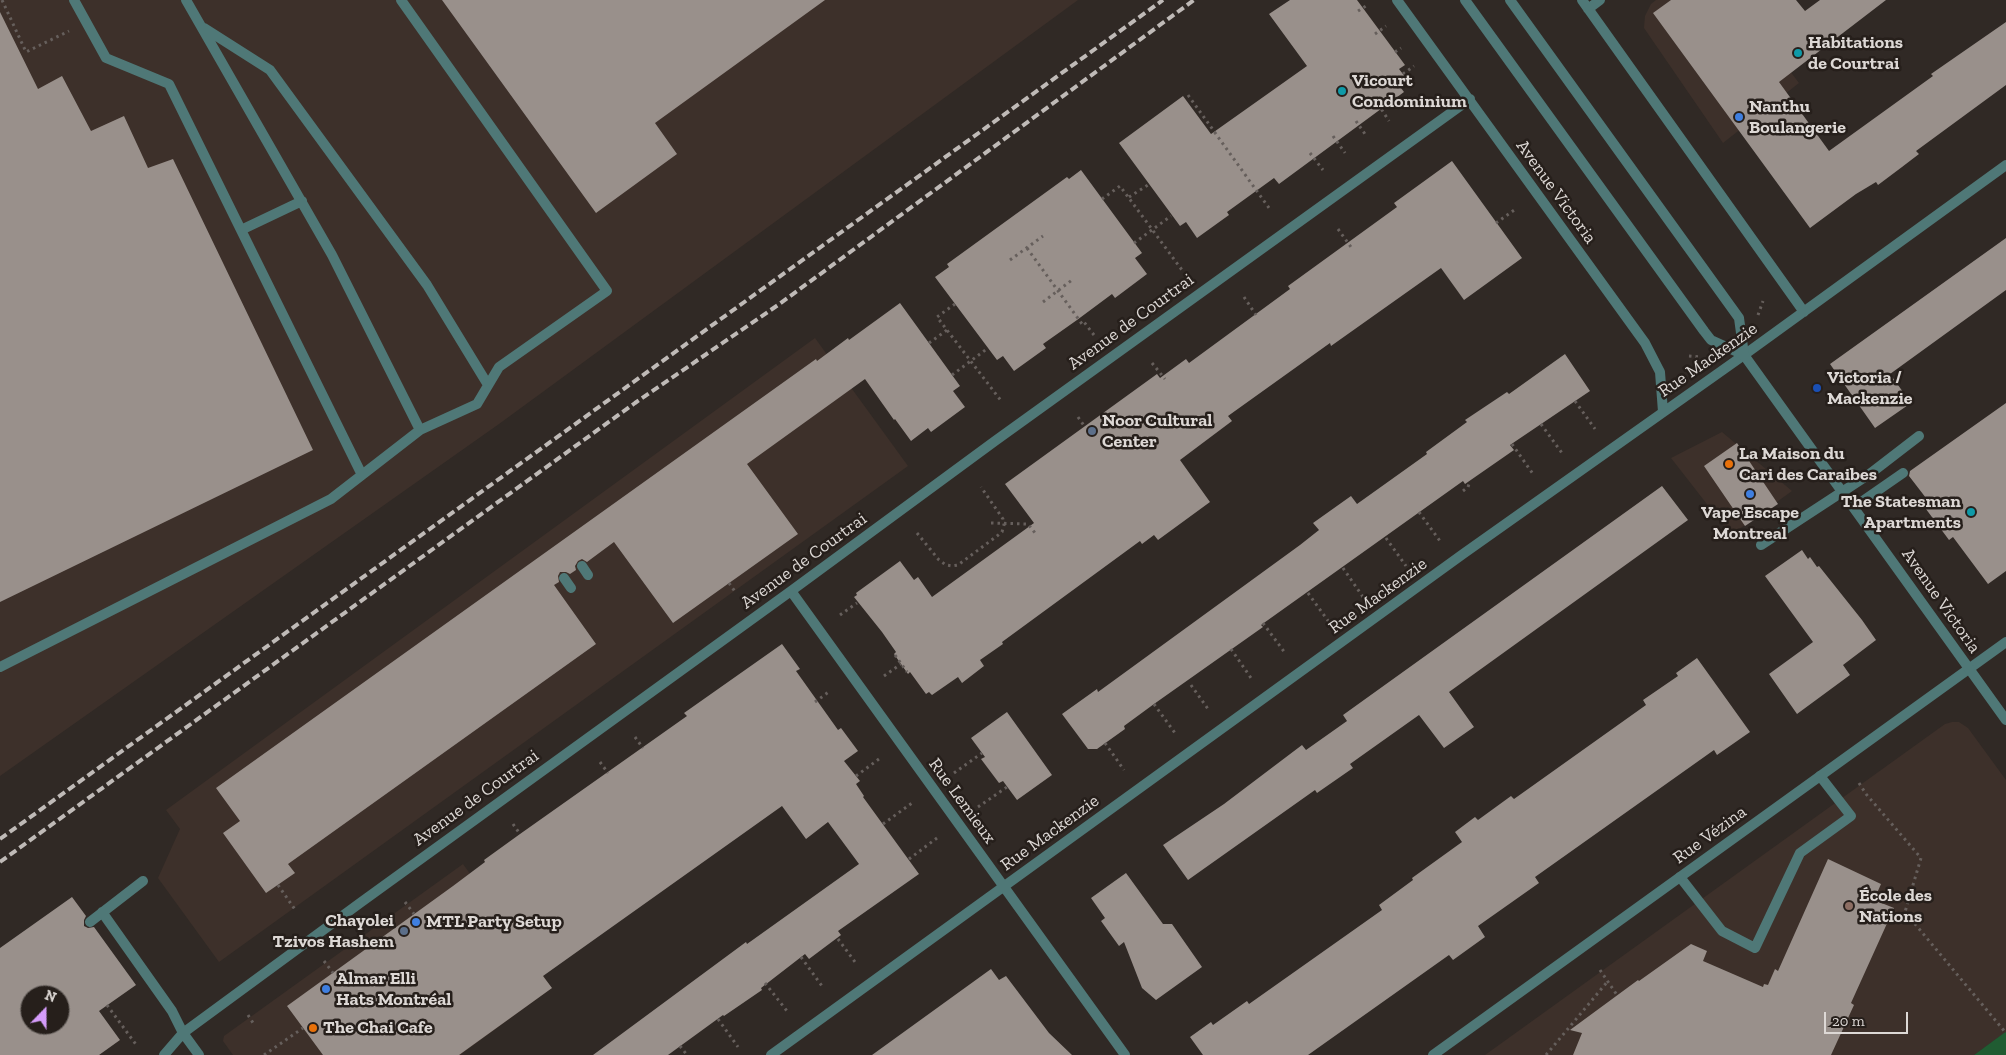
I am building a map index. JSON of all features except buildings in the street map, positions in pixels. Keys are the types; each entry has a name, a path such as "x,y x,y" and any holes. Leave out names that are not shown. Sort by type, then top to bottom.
{"street":[{"path":"74,0 106,58 168,84 362,475"},
{"path":"186,0 332,255 420,430"},
{"path":"0,667 331,499 420,430 476,404 499,367 607,291 401,0"},
{"name":"Avenue Victoria","path":"1397,0 1645,344 1660,372 1662,412"},
{"path":"1466,0 1710,340 1744,355"},
{"name":"Avenue Victoria","path":"1510,0 1739,318 1744,355 2006,720"},
{"path":"1582,0 1804,312"},
{"path":"1588,9 1600,0"},
{"path":"203,28 270,70 427,285 488,385"},
{"name":"Avenue de Courtrai","path":"164,1055 183,1033 491,807 1470,99"},
{"name":"Rue Mackenzie","path":"771,1055 1463,554 1744,355 2006,165"},
{"path":"241,230 302,201"},
{"path":"1761,545 1871,473 1919,436"},
{"path":"1854,507 1903,473"},
{"path":"582,566 588,575"},
{"path":"564,578 572,588"},
{"name":"Rue Lemieux","path":"791,591 1125,1055"},
{"name":"Rue Vézina","path":"1433,1055 2006,642"},
{"path":"1680,877 1722,931 1756,948 1800,853 1851,816 1820,776"},
{"path":"90,922 143,882"},
{"path":"102,912 172,1011 183,1033 198,1055"}],"path":[{"path":"2,0 26,52 87,23"},
{"path":"1358,11 1369,4"},
{"path":"1375,34 1386,26"},
{"path":"1395,52 1401,48"},
{"path":"1403,74 1414,66"},
{"path":"1188,96 1269,208"},
{"path":"1378,104 1389,121"},
{"path":"1356,121 1367,138"},
{"path":"1333,136 1345,153"},
{"path":"1310,152 1323,170"},
{"path":"1129,198 1148,185"},
{"path":"1102,199 1120,186 1182,270"},
{"path":"1496,223 1517,208"},
{"path":"1134,243 1171,216"},
{"path":"1338,229 1350,247"},
{"path":"1010,260 1043,236"},
{"path":"1027,248 1082,324 1084,322 1094,335"},
{"path":"1043,302 1072,280"},
{"path":"1244,297 1256,315"},
{"path":"955,304 937,317 1002,402"},
{"path":"929,343 947,330"},
{"path":"952,375 988,348"},
{"path":"1152,363 1165,379"},
{"path":"1575,401 1595,429"},
{"path":"1078,417 1085,427"},
{"path":"1541,424 1562,453"},
{"path":"1512,444 1533,474"},
{"path":"1462,491 1468,487 1470,481"},
{"path":"917,533 938,560 952,566 958,565 1002,532 1003,519 980,487"},
{"path":"1419,512 1440,541"},
{"path":"991,523 1028,524 1035,532"},
{"path":"1386,538 1406,566"},
{"path":"1343,568 1363,597"},
{"path":"729,583 736,593"},
{"path":"1308,593 1329,622"},
{"path":"840,616 857,603"},
{"path":"1264,623 1285,653"},
{"path":"1232,650 1252,678"},
{"path":"894,655 907,672"},
{"path":"884,676 901,664"},
{"path":"1191,685 1208,709"},
{"path":"815,702 830,691"},
{"path":"1154,704 1174,733"},
{"path":"636,737 643,748"},
{"path":"1105,743 1124,770"},
{"path":"954,773 982,753"},
{"path":"856,776 879,759"},
{"path":"600,762 608,773"},
{"path":"1859,783 1866,794 1921,858 1905,912 2006,1033"},
{"path":"978,807 1007,787"},
{"path":"883,824 912,803"},
{"path":"513,824 520,834"},
{"path":"909,859 937,838"},
{"path":"278,885 296,911"},
{"path":"405,902 414,914"},
{"path":"838,939 855,962"},
{"path":"801,957 822,986"},
{"path":"324,960 333,973"},
{"path":"1600,970 1617,995"},
{"path":"1546,1055 1608,981"},
{"path":"765,983 787,1012"},
{"path":"107,1006 137,1046"},
{"path":"248,1015 255,1026"},
{"path":"718,1019 738,1047"},
{"path":"264,1055 303,1028"},
{"path":"680,1046 687,1055"}],"shaded area":[{"path":"0,0 1078,0 499,424 0,776"},
{"path":"1656,0 1736,0 1799,83 1723,143 1644,28 1645,16 1651,4"},
{"path":"815,338 908,466 219,962 158,878 180,829 166,810"},
{"path":"1722,432 1792,491 1731,535 1671,458"},
{"name":"École des Nations","path":"1959,722 1968,728 2006,780 2006,1032 1974,1055 1485,1055 1945,724"},
{"path":"463,864 552,988 460,1055 233,1055 223,1041 224,1036"}],"green space":[{"path":"2006,1032 2006,1055 1974,1055 2004,1033"}],"railway":[{"path":"0,839 1163,0"},
{"path":"0,862 635,403 778,305 1194,0"}],"place":[{"name":"Habitations de Courtrai","path":"1798,53"},
{"name":"Vicourt Condominium","path":"1342,91"},
{"name":"Nanthu Boulangerie","path":"1739,117"},
{"name":"Victoria / Mackenzie","path":"1817,388"},
{"name":"Noor Cultural Center","path":"1092,431"},
{"name":"La Maison du Cari des Caraibes","path":"1729,464"},
{"name":"Vape Escape Montreal","path":"1750,494"},
{"name":"The Statesman Apartments","path":"1971,512"},
{"name":"École des Nations","path":"1849,906"},
{"name":"MTL Party Setup","path":"416,922"},
{"name":"Chayolei Tzivos Hashem","path":"404,931"},
{"name":"Almar Elli Hats Montréal","path":"326,989"},
{"name":"The Chai Cafe","path":"313,1028"}]}
